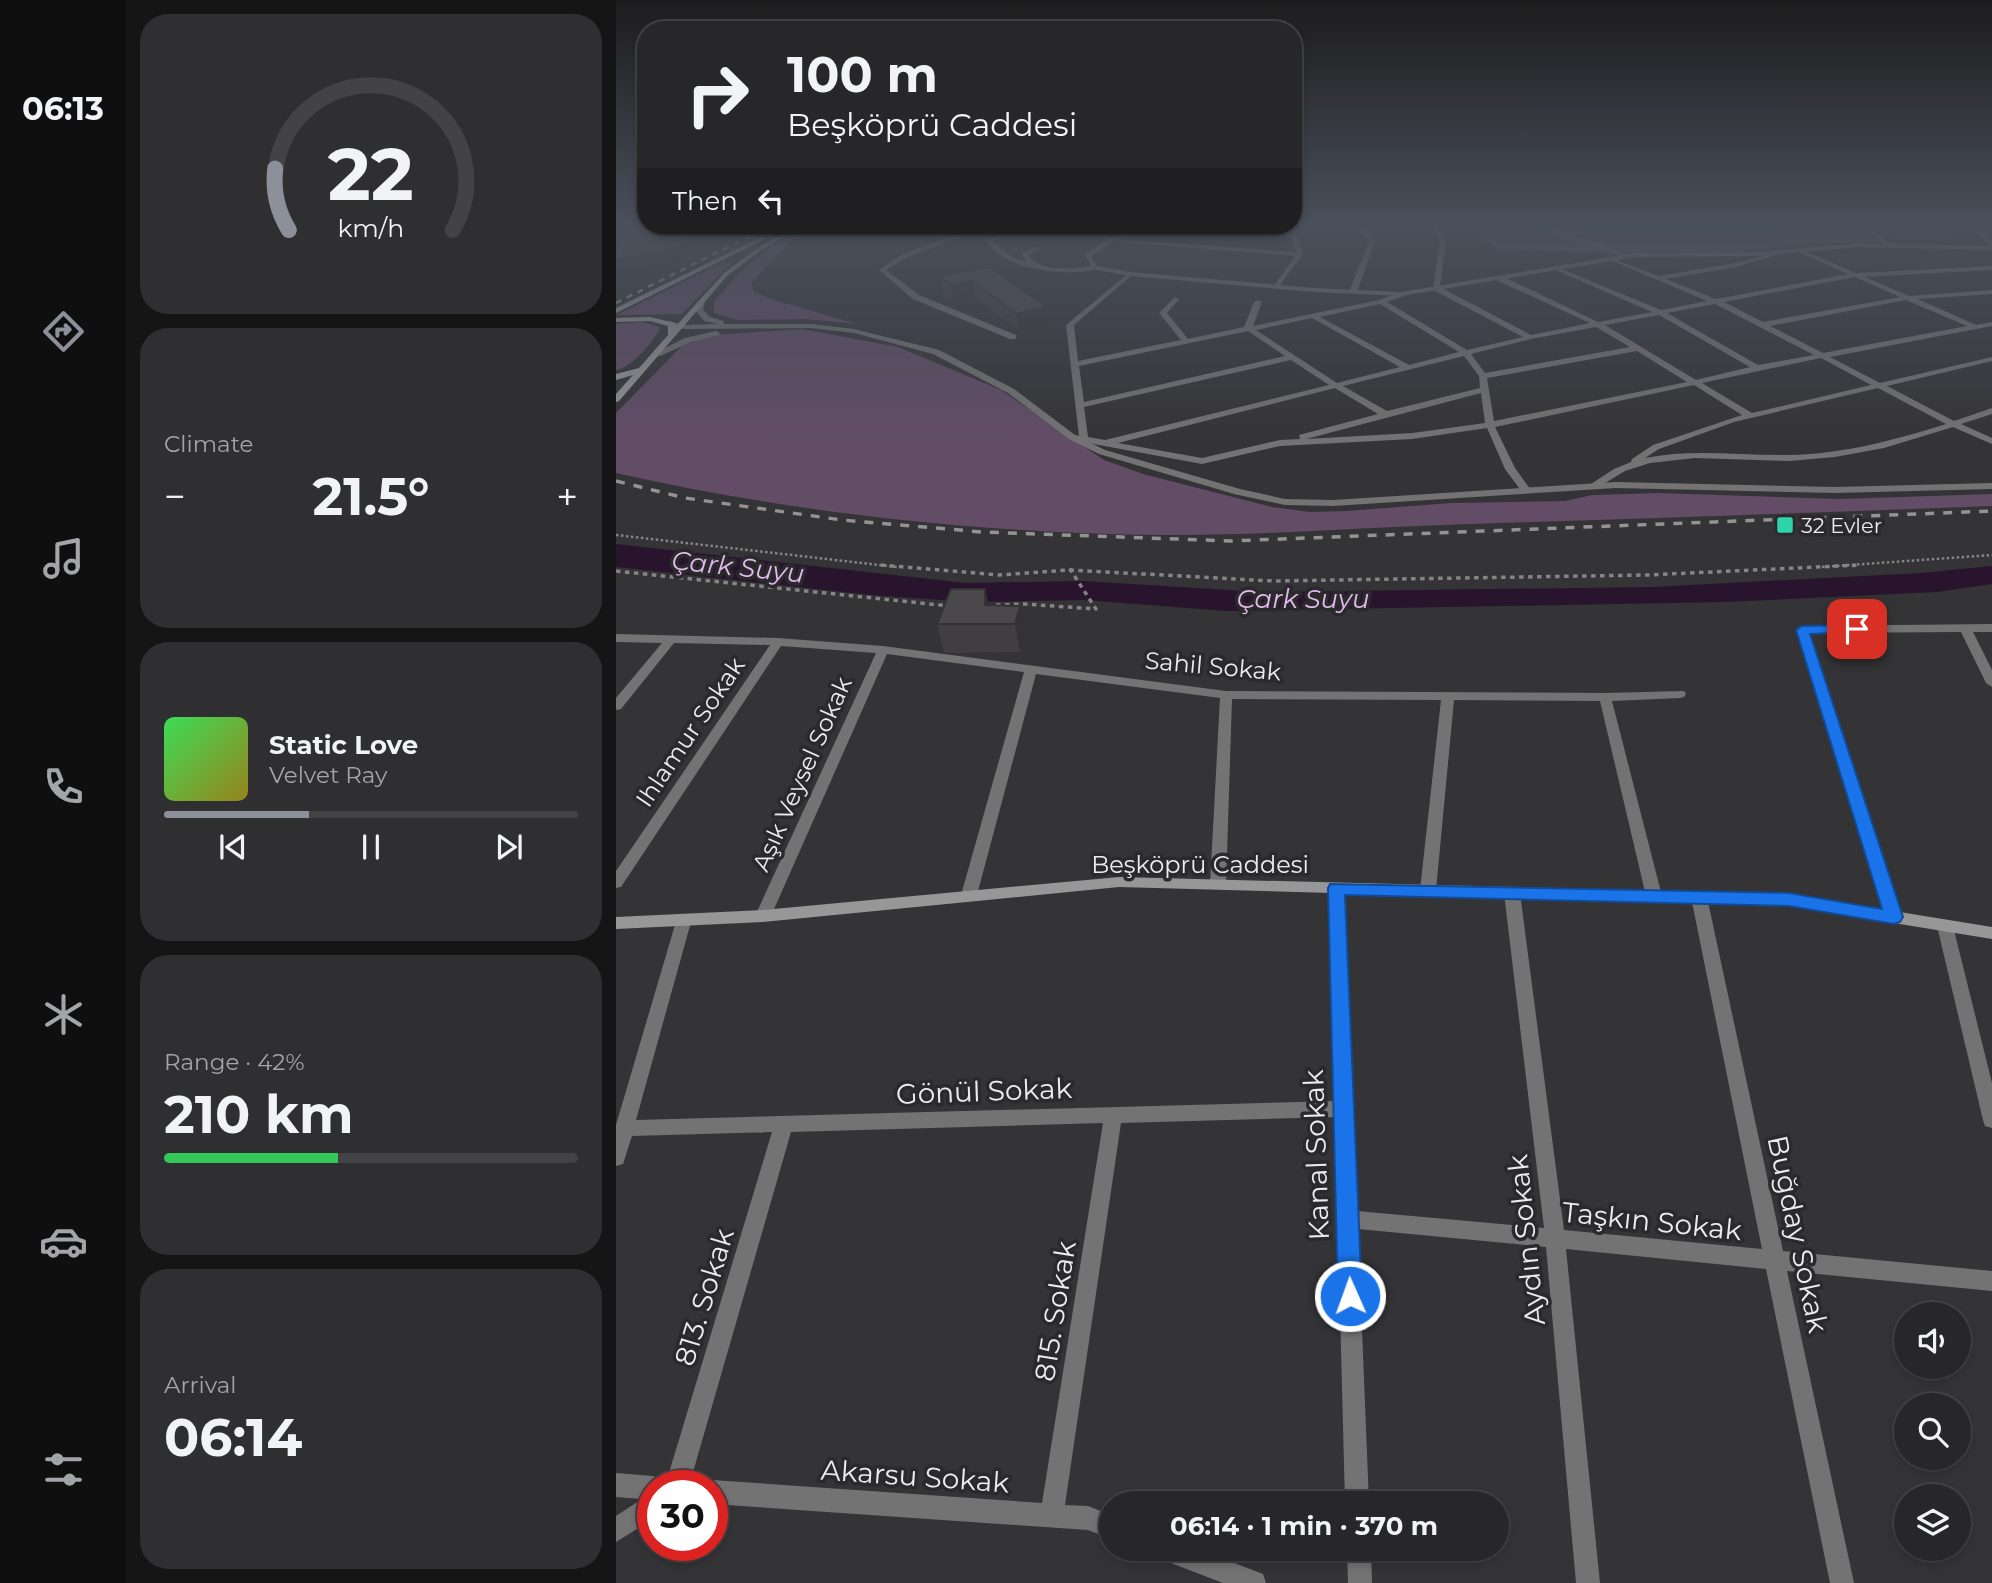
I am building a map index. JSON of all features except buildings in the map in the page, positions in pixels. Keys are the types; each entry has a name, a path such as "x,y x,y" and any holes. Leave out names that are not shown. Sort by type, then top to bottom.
{"main road":[{"path":"616,311 638,300"},
{"path":"616,399 704,300"},
{"path":"616,320 650,319 669,323 674,328 673,335"},
{"path":"616,377 644,368"},
{"name":"Beşköprü Caddesi","path":"616,923 683,922 763,916 1119,883 1789,900 1992,933"}],"street":[{"path":"923,300 1013,337"},
{"path":"1084,439 1082,405 1070,325 1098,300"},
{"path":"1174,300 1163,313 1186,341"},
{"path":"1075,364 1386,300"},
{"path":"1459,300 1529,337"},
{"path":"1546,300 1597,324 1751,416"},
{"path":"1630,300 1659,312 1757,368"},
{"path":"1104,443 1529,337 1721,300"},
{"path":"1762,325 1896,300"},
{"path":"1911,300 1992,334"},
{"path":"1715,301 1953,424 1992,441"},
{"path":"1248,328 1258,302"},
{"path":"1381,302 1466,353 1483,376 1490,425 1510,470 1527,489"},
{"path":"701,303 699,310 707,319 740,326"},
{"path":"1311,315 1408,368"},
{"path":"669,323 680,326 790,326 854,331 936,352 1011,391 1072,437 1102,452 1150,468 1285,502 1333,503 1594,486 1835,490 1992,486"},
{"path":"1280,443 1412,436 1490,425 1632,397 1692,381 1992,324"},
{"path":"657,354 708,334 790,326"},
{"path":"1248,328 1385,414"},
{"path":"1483,376 1635,349"},
{"path":"1082,405 1292,357"},
{"path":"1594,486 1656,447 1696,432 1751,416 1992,359"},
{"path":"1072,437 1202,461 1484,390"},
{"path":"1626,467 1668,458 1705,455 1810,457 1844,453 1992,411"},
{"path":"1968,419 1992,420"},
{"path":"1894,917 1802,630 1992,628"},
{"path":"1966,629 1992,683"},
{"name":"Sahil Sokak","path":"616,638 778,642 883,650 1226,695 1448,698 1680,694"},
{"path":"616,706 672,638"},
{"name":"Ihlamur Sokak","path":"616,883 778,642"},
{"name":"Aşık Veysel Sokak","path":"763,916 883,650"},
{"path":"969,895 1031,668"},
{"path":"1217,885 1226,695"},
{"path":"1605,697 1654,896"},
{"path":"1428,890 1448,698"},
{"name":"Kanal Sokak","path":"1336,888 1357,1491"},
{"name":"Aydın Sokak","path":"1512,892 1555,1239 1588,1583"},
{"name":"Buğday Sokak","path":"1699,897 1842,1583"},
{"path":"616,1158 683,922"},
{"path":"1945,926 1992,1120"},
{"name":"Gönül Sokak","path":"625,1128 1344,1109"},
{"name":"815. Sokak","path":"1052,1515 1113,1116"},
{"name":"813. Sokak","path":"682,1470 784,1125"},
{"name":"Taşkın Sokak","path":"1348,1219 1992,1281"},
{"path":"616,1485 637,1487"},
{"name":"Akarsu Sokak","path":"728,1493 1052,1515 1088,1518 1099,1522"},
{"path":"616,1530 637,1516"},
{"path":"1198,1561 1254,1583"},
{"path":"1359,1561 1360,1583"}],"path":[{"path":"616,535 933,571 999,575 1069,570 1274,581 1647,575 1863,565 1992,555"},
{"path":"986,606 1024,604 1096,609 1093,597 1069,570"},
{"path":"616,571 912,604 962,607"}],"shaded area":[{"path":"647,300 696,300 682,314 617,315"},
{"path":"774,300 857,324 805,319 738,320 714,313 714,302"},
{"path":"642,322 660,327 642,353 616,370 616,324"},
{"path":"802,329 898,347 1001,390 1104,460 1143,474 1272,507 1310,512 1346,511 1451,503 1565,501 1592,495 1659,493 1839,499 1992,494 1992,506 1160,535 1023,530 886,518 750,499 616,473 616,413 682,346 712,335"}],"water":[{"name":"Çark Suyu","path":"616,544 965,583 1084,581 1261,592 1653,587 1921,573 1992,566 1992,584 1937,592 1726,602 1227,611 1084,600 969,602 871,595 616,567"}],"railway":[{"path":"616,303 622,300"},
{"path":"616,481 685,498 842,520 982,532 1231,541 1992,511"}],"place":[{"name":"32 Evler","path":"1785,525"}],"route":[{"path":"1350,1296 1336,888 1789,900 1894,917 1802,630 1857,629"}]}
